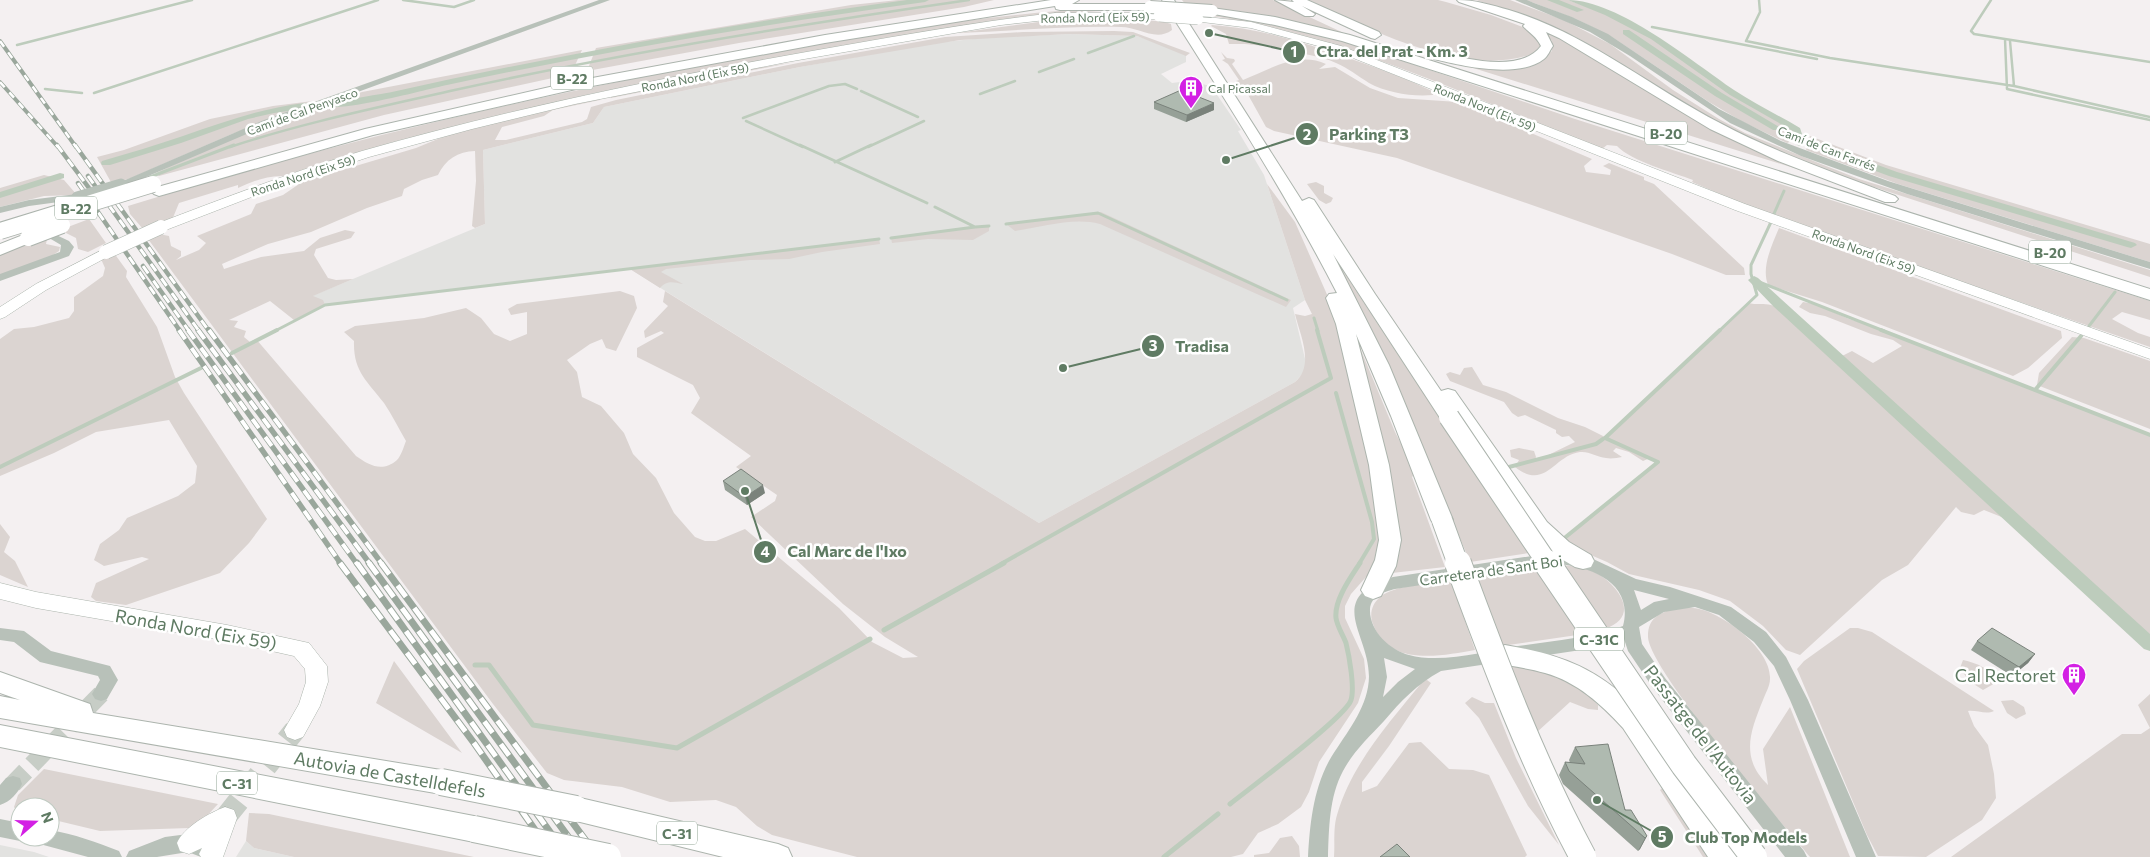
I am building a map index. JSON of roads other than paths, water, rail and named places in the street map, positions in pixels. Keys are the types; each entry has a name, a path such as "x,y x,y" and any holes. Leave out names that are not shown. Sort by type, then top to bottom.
{"highway":[{"path":"998,6 1029,0"},
{"name":"B-22","path":"156,188 366,126 519,89 767,42 1041,0"},
{"name":"B-22","path":"0,231 370,132 567,87 808,42 1073,0"},
{"path":"1168,0 1264,151 1333,270 1364,331 1416,452 1527,742 1541,775 1583,857"},
{"name":"C-31C","path":"1176,0 1330,235 1366,294 1684,765 1754,857"},
{"name":"B-20","path":"1281,0 1356,34 1480,82 2150,295"},
{"name":"B-20","path":"1298,0 1384,39 1446,62 1570,103 2150,284"},
{"path":"1384,39 1454,60 1483,64 1504,65 1528,61 1540,56 1546,49 1547,44 1544,38 1532,28 1458,1"},
{"path":"1458,1 1516,16 1563,35 1683,109 1760,148 1835,179 1951,221"},
{"path":"969,16 1063,7 1150,7 1212,11 1275,21 1330,34 1480,82"},
{"path":"0,240 30,233 156,188"},
{"path":"1308,226 1345,324 1379,465 1390,552 1372,590"},
{"path":"0,250 30,233"},
{"name":"C-31C","path":"1330,235 1423,359 1539,528 1561,548 1583,561"},
{"path":"1505,655 1532,659 1571,672 1591,682 1615,701 1632,720 1724,857"},
{"path":"0,682 127,730"},
{"name":"Autovia de Castelldefels","path":"0,707 441,782 576,809 778,857"},
{"name":"C-31","path":"0,736 608,857"}],"main road":[{"name":"Ronda Nord (Eix 59)","path":"0,314 41,287 106,252 217,203 384,149 550,106 671,80 1001,22 1055,16 1159,16 1252,25 1337,48 1740,207 2150,354"},
{"name":"Ronda Nord (Eix 59)","path":"0,591 36,600 227,633 301,649 316,666 317,682 309,706 294,730"},
{"path":"188,843 225,818 212,855"}],"street":[{"name":"Camí de Cal Penyasco","path":"7,211 29,202 77,197 121,184 267,122 606,0"},
{"name":"Camí de Can Farrés","path":"1519,0 1570,19 1599,33 1718,113 1793,150 1906,191 2150,266"},
{"path":"0,278 65,254 68,247 65,243 50,235"},
{"name":"Carretera de Sant Boi","path":"1372,590 1393,583 1558,558 1583,561 1602,569 1619,582 1631,599 1635,610 1631,627"},
{"path":"1602,569 1632,584 1725,611 1760,637 1780,662 1799,700 1866,857"},
{"path":"1318,857 1320,815 1324,799 1332,775 1370,709 1378,676 1374,654 1361,610 1364,600 1372,590"},
{"path":"1367,632 1384,650 1396,657 1410,662 1438,665 1597,640 1623,634 1660,606 1696,602"},
{"name":"Passatge de l'Autovia","path":"1631,627 1634,646 1658,683 1797,857"},
{"path":"0,634 18,636 46,657 104,671 109,680 101,694"},
{"path":"1349,747 1415,676 1438,665"},
{"path":"60,840 77,844 112,857"},
{"path":"136,857 157,847 188,843 202,846 212,855"}],"waterway":[{"path":"17,45 192,0"},
{"path":"94,93 378,0"},
{"path":"403,0 454,7 474,0"},
{"path":"330,105 359,102 448,82 647,44 835,12 925,0"},
{"path":"230,147 339,116 579,64 839,19 969,0"},
{"path":"1551,0 1580,10"},
{"path":"1572,0 1608,13 1654,37 1733,93 1797,130 1800,143"},
{"path":"1759,0 1760,12 1746,41 1830,58 2007,85"},
{"path":"1991,0 1971,31 1974,34 2005,39"},
{"path":"1652,27 1817,59"},
{"path":"1626,32 1718,94 1776,128"},
{"path":"1088,53 1134,36"},
{"path":"2005,39 2150,62"},
{"path":"2005,39 2007,85"},
{"path":"2010,41 2014,86"},
{"path":"1039,72 1074,59"},
{"path":"980,94 1015,81"},
{"path":"743,118 829,86 845,84 857,89"},
{"path":"2007,85 2014,86"},
{"path":"2007,85 2007,89 2150,120"},
{"path":"2014,86 2150,117"},
{"path":"45,89 82,93"},
{"path":"861,91 918,117"},
{"path":"106,163 245,118 274,110 305,106"},
{"path":"746,121 803,147"},
{"path":"868,147 924,121"},
{"path":"150,177 234,145"},
{"path":"800,145 836,161"},
{"path":"836,161 871,145"},
{"path":"1817,146 1893,174 2131,245"},
{"path":"836,161 927,203"},
{"path":"0,195 60,176"},
{"path":"1773,216 1784,191"},
{"path":"935,207 975,227"},
{"path":"1006,224 1098,213 1287,300"},
{"path":"1719,331 1757,295 1751,274 1751,265 1771,222"},
{"path":"975,227 989,226"},
{"path":"891,238 975,227"},
{"path":"275,331 325,305 879,239"},
{"path":"1754,280 1884,331"},
{"path":"1754,280 2150,644"},
{"path":"2089,326 2115,292"},
{"path":"1314,318 1318,331"},
{"path":"232,353 277,330"},
{"path":"1001,564 1331,378 1317,330"},
{"path":"1562,540 1658,462 1605,438 1720,330"},
{"path":"1881,330 2150,435"},
{"path":"2035,390 2081,336"},
{"path":"0,467 201,368"},
{"path":"1336,393 1372,522 1374,539 1359,564"},
{"path":"1509,467 1596,444 1603,439"},
{"path":"884,630 1004,563"},
{"path":"1230,804 1316,736 1345,709 1351,700 1352,680 1350,663 1346,643 1336,618 1336,611 1340,596 1360,563"},
{"path":"475,665 489,665 533,725 677,748 870,639"},
{"path":"1164,857 1218,814"}],"tunnel":[{"path":"13,784 101,694"},
{"path":"225,818 295,730"}],"railway":[{"path":"0,41 76,147"},
{"path":"0,82 58,147"},
{"path":"57,145 89,188"},
{"path":"75,145 209,331"},
{"path":"88,176 199,331"},
{"path":"78,183 180,331"},
{"path":"143,266 189,331"},
{"path":"179,330 341,564"},
{"path":"188,330 357,564"},
{"path":"198,330 370,564"},
{"path":"209,330 382,564"},
{"path":"340,563 474,743 554,857"},
{"path":"357,563 568,857"},
{"path":"369,563 583,857"},
{"path":"381,563 598,857"}],"place":[{"name":"Ctra. del Prat - Km. 3","path":"1209,33"},
{"name":"Cal Picassal","path":"1191,109"},
{"name":"Parking T3","path":"1226,160"},
{"name":"Tradisa","path":"1063,368"},
{"name":"Cal Marc de l'Ixo","path":"745,491"},
{"name":"Cal Rectoret","path":"2074,696"},
{"name":"Club Top Models","path":"1597,800"}]}
